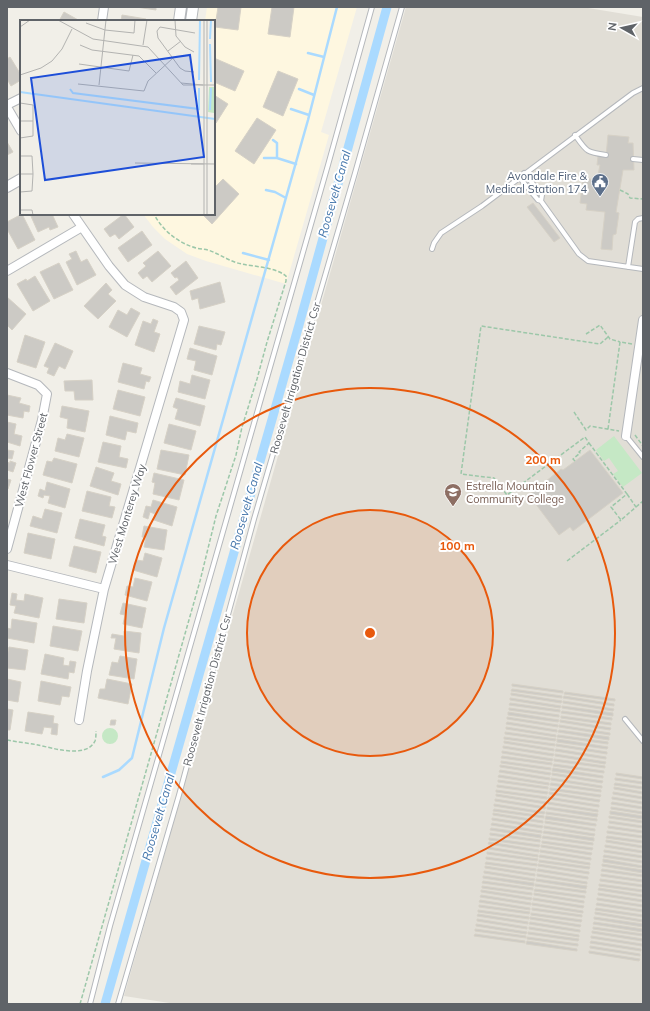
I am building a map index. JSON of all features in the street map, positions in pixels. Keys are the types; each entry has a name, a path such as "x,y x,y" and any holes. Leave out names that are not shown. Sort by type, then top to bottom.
{"street":[{"path":"102,20 104,7"},
{"path":"179,20 181,7"},
{"path":"191,20 193,7"},
{"path":"20,99 7,106 20,129"},
{"path":"7,187 20,180"},
{"path":"7,271 82,227 74,215"},
{"name":"West Monterey Way","path":"79,720 87,671 104,589 184,320 182,312 174,307 144,297 125,285 82,227"},
{"path":"627,434 643,320"},
{"name":"West Flower Street","path":"7,373 38,385 47,394 42,420 7,549"},
{"path":"7,566 104,589"}],"lane":[{"path":"90,1004 110,926 372,7"},
{"name":"Roosevelt Irrigation District Csr","path":"118,1004 179,795 254,520 402,7"},
{"path":"432,249 441,233 482,206 575,135 633,93 643,88"},
{"path":"575,135 584,148 590,152 606,155"},
{"path":"634,159 643,160"},
{"path":"524,173 542,195 541,201"},
{"path":"519,177 538,200 541,201 579,254 586,260 597,263 643,269"},
{"path":"628,267 635,222 638,219 643,218"},
{"path":"627,434 643,457"},
{"path":"625,719 643,741"}],"path":[{"path":"620,190 628,194 630,198 643,199"},
{"path":"80,1004 200,581 216,516 236,455 242,427 286,281 286,276 280,271 235,263 207,250 195,248 179,241 168,233 158,222 154,215"},
{"path":"586,334 600,325 610,339 639,345"},
{"path":"608,337 600,344 481,326 461,474 494,478 507,495 584,437 636,507"},
{"path":"608,429 620,342"},
{"path":"574,412 586,430 590,426 627,434 634,432 635,436 643,446"},
{"path":"574,461 573,459 589,443"},
{"path":"621,520 611,507 627,494"},
{"path":"567,561 621,520 643,501"},
{"path":"7,740 74,751 90,747 95,740 96,732"}],"shaded area":[{"path":"207,7 357,7 321,132 329,135 286,284 187,254 165,239 144,215 215,215 215,20 205,20"},
{"name":"Estrella Mountain Community College","path":"406,7 582,7 643,17 643,1004 176,1004 124,996"}],"green space":[{"path":"614,436 642,473 623,487 613,474 618,471 609,458 604,461 596,450"},
{"path":"107,728 113,728 118,733 116,742 113,744 107,744 102,739 102,733"}],"building":[{"path":"136,7 156,7 156,10"},
{"path":"218,7 241,7 238,30 215,27"},
{"path":"272,7 294,7 290,37 268,34"},
{"path":"64,12 78,20 60,20"},
{"path":"122,15 146,19 146,20 121,20"},
{"path":"10,57 20,73 20,81 11,86 7,79 7,59"},
{"path":"215,58 244,71 235,91 215,82"},
{"path":"278,71 298,79 283,116 263,107"},
{"path":"215,96 228,104 215,122"},
{"path":"257,118 276,130 254,164 235,151"},
{"name":"Avondale Fire & Medical Station 174","path":"608,135 629,137 628,143 633,143 634,170 623,170 616,212 619,213 616,234 613,235 612,250 601,249 605,212 586,210 587,204 580,203 583,178 597,180 600,165 597,165 598,156 606,156"},
{"path":"7,142 13,152 7,155"},
{"path":"223,179 239,194 212,224 203,215 215,215 215,187"},
{"path":"533,203 560,238 554,242 527,207"},
{"path":"22,215 35,240 18,249 7,229 7,222"},
{"path":"30,215 52,215 58,227 50,230 49,227 38,232"},
{"path":"123,215 125,215 134,227 119,239 115,234 110,237 104,229"},
{"path":"142,231 152,245 128,262 118,248"},
{"path":"76,251 81,262 87,259 96,275 77,285 66,262 72,259 69,254"},
{"path":"158,251 171,266 152,282 147,276 143,279 138,273 146,266 143,263"},
{"path":"186,261 198,278 176,295 170,287 179,280 171,273"},
{"path":"59,263 73,290 54,299 40,272"},
{"path":"35,276 50,301 33,311 17,284 26,279 27,281"},
{"path":"220,282 225,302 200,309 198,298 192,300 190,291"},
{"path":"106,283 112,290 108,294 116,301 98,319 84,306"},
{"path":"7,297 26,314 12,330 7,325"},
{"path":"131,308 140,313 127,337 109,327 118,310 127,315"},
{"path":"153,319 158,321 154,332 160,334 154,352 135,345 143,321 151,324"},
{"path":"199,326 225,332 221,345 217,344 216,350 194,344"},
{"path":"25,335 45,342 36,368 17,362"},
{"path":"55,343 73,351 65,369 59,366 54,376 47,373 49,368 44,366"},
{"path":"190,348 217,356 212,375 194,370 196,361 187,359"},
{"path":"123,363 142,368 140,374 151,377 149,382 146,381 144,389 118,382"},
{"path":"192,375 210,380 205,399 178,392 180,381 190,384"},
{"path":"92,380 93,400 75,400 74,391 65,391 64,381"},
{"path":"118,390 145,397 140,416 113,409"},
{"path":"7,395 21,398 19,403 30,406 29,412 24,411 23,418 7,415"},
{"path":"176,398 205,406 200,426 175,419 178,409 173,407"},
{"path":"62,406 89,411 85,432 67,428 68,419 60,417"},
{"path":"110,416 138,423 136,433 127,431 125,440 106,435"},
{"path":"7,422 16,424 14,434 22,436 20,446 7,442"},
{"path":"169,424 196,431 191,450 164,443"},
{"path":"67,434 84,438 79,457 55,451 58,438 65,440"},
{"path":"103,442 121,446 119,457 128,459 126,468 98,462"},
{"path":"7,450 14,451 12,459 7,458"},
{"path":"161,450 189,455 185,475 157,469"},
{"path":"590,450 623,493 573,531 570,527 559,535 529,495 561,469 563,470"},
{"path":"54,458 77,464 72,483 43,475 47,461 52,462"},
{"path":"10,461 16,463 13,472 7,470 7,462 10,463"},
{"path":"96,467 114,473 111,481 121,484 118,495 90,486"},
{"path":"154,473 184,480 179,500 153,494 155,483 152,482"},
{"path":"7,479 11,480 8,489 7,489"},
{"path":"47,482 70,489 65,508 48,503 50,496 44,495 43,498 38,496 40,489 45,491"},
{"path":"87,491 111,497 109,506 115,507 112,518 82,511"},
{"path":"153,500 177,507 172,526 154,520 155,514 150,512 148,519 143,517 146,506 151,507"},
{"path":"45,509 62,513 57,533 30,526 33,516 42,519"},
{"path":"80,519 105,525 102,536 106,537 104,546 75,538"},
{"path":"144,526 167,530 164,550 144,547 146,537 142,537"},
{"path":"28,533 55,539 51,559 24,553"},
{"path":"74,546 101,552 96,573 69,566"},
{"path":"145,553 162,558 157,577 133,570 136,560 143,561"},
{"path":"135,578 152,582 147,601 125,595 127,586 133,587"},
{"path":"12,593 17,594 16,600 24,601 25,594 43,598 39,618 14,613 16,606 10,605"},
{"path":"59,599 87,603 84,623 56,619"},
{"path":"123,603 146,608 142,628 123,624 125,615 120,614"},
{"path":"12,619 37,623 34,643 7,638 7,628 11,629"},
{"path":"53,626 82,631 78,651 50,646"},
{"path":"124,631 141,633 139,653 114,649 116,638 111,638 112,634 124,636"},
{"path":"9,647 28,650 25,670 7,668"},
{"path":"45,654 64,658 63,665 69,666 70,661 76,662 74,673 69,672 68,679 41,674"},
{"path":"120,656 137,659 134,679 109,675 112,662 118,663"},
{"path":"7,679 21,682 18,702 7,700"},
{"path":"107,679 132,684 128,704 98,698 100,689 105,689"},
{"path":"41,681 71,687 69,697 62,696 60,705 38,701"},
{"path":"512,684 563,691 563,693 512,686"},
{"path":"512,689 562,696 562,698 511,691"},
{"path":"565,692 615,699 615,701 564,694"},
{"path":"511,693 562,701 561,703 511,695"},
{"path":"564,696 614,704 614,706 563,698"},
{"path":"510,698 561,706 560,708 510,700"},
{"path":"563,701 614,709 613,711 563,703"},
{"path":"510,703 560,710 560,712 509,705"},
{"path":"562,706 613,713 613,716 562,708"},
{"path":"509,708 559,715 559,717 509,710"},
{"path":"7,709 13,710 10,730 7,730"},
{"path":"562,711 612,718 612,720 561,713"},
{"path":"28,712 54,716 53,723 58,724 57,735 51,734 52,728 44,727 42,734 25,731"},
{"path":"508,712 559,720 558,722 508,715"},
{"path":"561,716 611,723 611,725 561,718"},
{"path":"507,717 558,725 558,727 507,719"},
{"path":"111,720 116,720 115,725 110,725"},
{"path":"560,720 611,728 610,730 560,722"},
{"path":"507,722 557,730 557,732 506,724"},
{"path":"559,725 610,733 610,735 559,727"},
{"path":"506,727 556,735 556,737 506,729"},
{"path":"559,730 609,737 609,740 558,732"},
{"path":"505,732 556,739 555,741 505,734"},
{"path":"558,735 608,742 608,744 557,737"},
{"path":"504,737 555,744 555,746 504,739"},
{"path":"557,739 608,747 607,749 557,742"},
{"path":"504,741 554,749 554,751 504,743"},
{"path":"556,744 607,752 607,754 556,746"},
{"path":"503,746 554,754 553,756 503,748"},
{"path":"556,749 606,757 606,759 555,751"},
{"path":"502,751 553,759 552,761 502,753"},
{"path":"555,754 606,762 605,764 555,756"},
{"path":"502,756 552,763 552,765 501,758"},
{"path":"554,759 605,766 605,768 554,761"},
{"path":"501,761 551,768 551,770 501,763"},
{"path":"554,764 604,771 604,773 553,766"},
{"path":"500,765 551,773 550,775 500,767"},
{"path":"553,768 603,776 603,778 552,771"},
{"path":"500,770 550,778 550,780 499,772"},
{"path":"552,773 603,781 602,783 552,775"},
{"path":"616,773 643,777 643,779 616,775"},
{"path":"499,775 549,783 549,785 498,777"},
{"path":"551,778 602,786 602,788 551,780"},
{"path":"615,778 643,782 643,784 615,780"},
{"path":"498,780 548,787 548,789 498,782"},
{"path":"551,783 601,790 601,792 550,785"},
{"path":"615,783 643,787 643,789 614,785"},
{"path":"497,785 548,792 547,794 497,787"},
{"path":"614,787 643,792 643,794 614,789"},
{"path":"550,788 601,795 600,797 550,790"},
{"path":"496,790 547,797 547,799 496,792"},
{"path":"549,792 600,800 599,802 549,794"},
{"path":"613,792 643,797 643,799 613,794"},
{"path":"496,794 546,802 546,804 496,796"},
{"path":"548,797 599,805 599,807 548,799"},
{"path":"612,797 643,802 643,804 612,799"},
{"path":"495,799 546,807 545,809 495,801"},
{"path":"548,802 598,810 598,812 548,804"},
{"path":"612,802 643,807 643,809 611,804"},
{"path":"494,804 545,812 544,814 494,806"},
{"path":"547,807 598,814 597,817 547,809"},
{"path":"611,807 643,812 643,814 611,809"},
{"path":"494,809 544,816 544,818 493,811"},
{"path":"610,811 643,816 643,819 610,814"},
{"path":"546,812 597,819 597,821 546,814"},
{"path":"493,813 543,821 543,823 493,815"},
{"path":"546,816 596,824 596,826 545,819"},
{"path":"609,816 643,821 643,823 609,818"},
{"path":"492,818 543,826 542,828 492,820"},
{"path":"545,821 595,829 595,831 545,823"},
{"path":"609,821 643,826 643,828 609,823"},
{"path":"492,823 542,831 542,833 491,825"},
{"path":"544,826 595,834 594,836 544,828"},
{"path":"608,826 643,831 643,833 608,828"},
{"path":"491,828 541,835 541,838 490,830"},
{"path":"544,831 594,838 594,841 543,833"},
{"path":"607,831 643,836 643,838 607,833"},
{"path":"490,833 540,840 540,842 490,835"},
{"path":"543,836 593,843 593,845 542,838"},
{"path":"607,836 643,841 643,843 606,838"},
{"path":"489,838 540,845 539,847 489,840"},
{"path":"606,840 643,846 643,848 606,842"},
{"path":"542,841 593,848 592,850 542,843"},
{"path":"489,842 539,850 539,852 488,844"},
{"path":"541,845 592,853 591,855 541,847"},
{"path":"605,845 643,851 643,853 605,847"},
{"path":"488,847 538,855 538,857 488,849"},
{"path":"540,850 591,858 591,860 540,852"},
{"path":"604,850 643,856 643,858 604,852"},
{"path":"487,852 538,859 537,861 487,854"},
{"path":"540,855 590,863 590,865 539,857"},
{"path":"604,855 643,861 643,863 603,857"},
{"path":"486,857 537,864 537,866 486,859"},
{"path":"603,859 643,866 643,868 603,862"},
{"path":"539,860 590,867 589,869 539,862"},
{"path":"486,862 536,869 536,871 485,864"},
{"path":"538,864 589,872 589,874 538,866"},
{"path":"602,864 643,870 643,873 602,866"},
{"path":"485,866 535,874 535,876 485,868"},
{"path":"538,869 588,877 588,879 537,871"},
{"path":"602,869 643,875 643,877 601,871"},
{"path":"484,871 535,879 534,881 484,873"},
{"path":"537,874 587,882 587,884 537,876"},
{"path":"601,874 643,880 643,882 601,876"},
{"path":"483,876 534,883 534,886 483,878"},
{"path":"536,879 587,886 586,889 536,881"},
{"path":"600,879 643,885 643,887 600,881"},
{"path":"483,881 533,888 533,890 482,883"},
{"path":"535,884 586,891 586,893 535,886"},
{"path":"599,884 643,890 643,892 599,886"},
{"path":"482,886 532,893 532,895 482,888"},
{"path":"599,888 643,895 643,897 598,890"},
{"path":"535,889 585,896 585,898 534,891"},
{"path":"481,890 532,898 531,900 481,892"},
{"path":"534,893 584,901 584,903 534,895"},
{"path":"598,893 643,900 643,902 598,895"},
{"path":"481,895 531,903 531,905 480,897"},
{"path":"533,898 584,906 583,908 533,900"},
{"path":"597,898 643,905 643,907 597,900"},
{"path":"480,900 530,908 530,910 479,902"},
{"path":"532,903 583,911 583,913 532,905"},
{"path":"597,903 643,910 643,912 596,905"},
{"path":"479,905 530,912 529,914 479,907"},
{"path":"532,908 582,915 582,917 532,910"},
{"path":"596,908 643,915 643,917 595,910"},
{"path":"478,910 529,917 529,919 478,912"},
{"path":"595,912 643,920 643,922 595,914"},
{"path":"531,913 582,920 581,922 531,915"},
{"path":"478,914 528,922 528,924 477,916"},
{"path":"530,917 581,925 580,927 530,919"},
{"path":"594,917 643,924 643,927 594,919"},
{"path":"477,919 527,927 527,929 477,921"},
{"path":"530,922 580,930 580,932 529,924"},
{"path":"594,922 643,929 643,932 593,924"},
{"path":"476,924 527,932 526,934 476,926"},
{"path":"529,927 579,935 579,937 529,929"},
{"path":"593,927 643,934 643,936 593,929"},
{"path":"475,929 526,936 526,938 475,931"},
{"path":"592,931 643,939 642,941 592,933"},
{"path":"528,932 579,939 578,941 528,934"},
{"path":"475,934 525,941 525,943 474,936"},
{"path":"591,936 642,944 642,946 591,938"},
{"path":"527,937 578,944 578,946 527,939"},
{"path":"527,941 577,949 577,951 526,944"},
{"path":"591,941 641,949 641,951 590,943"},
{"path":"590,946 640,954 640,956 590,948"},
{"path":"589,951 640,959 639,961 589,953"}],"waterway":[{"path":"103,777 119,770 132,758 164,628 308,120 337,7"},
{"name":"Roosevelt Canal","path":"105,1004 299,325 387,7"},
{"path":"308,53 324,57"},
{"path":"299,89 314,95"},
{"path":"291,109 309,115"},
{"path":"273,140 277,143 277,158"},
{"path":"264,158 277,158 296,164"},
{"path":"266,190 275,192 286,198"},
{"path":"243,253 269,260"}],"place":[{"name":"Avondale Fire & Medical Station 174","path":"600,197"},
{"name":"Estrella Mountain Community College","path":"453,507"}]}
